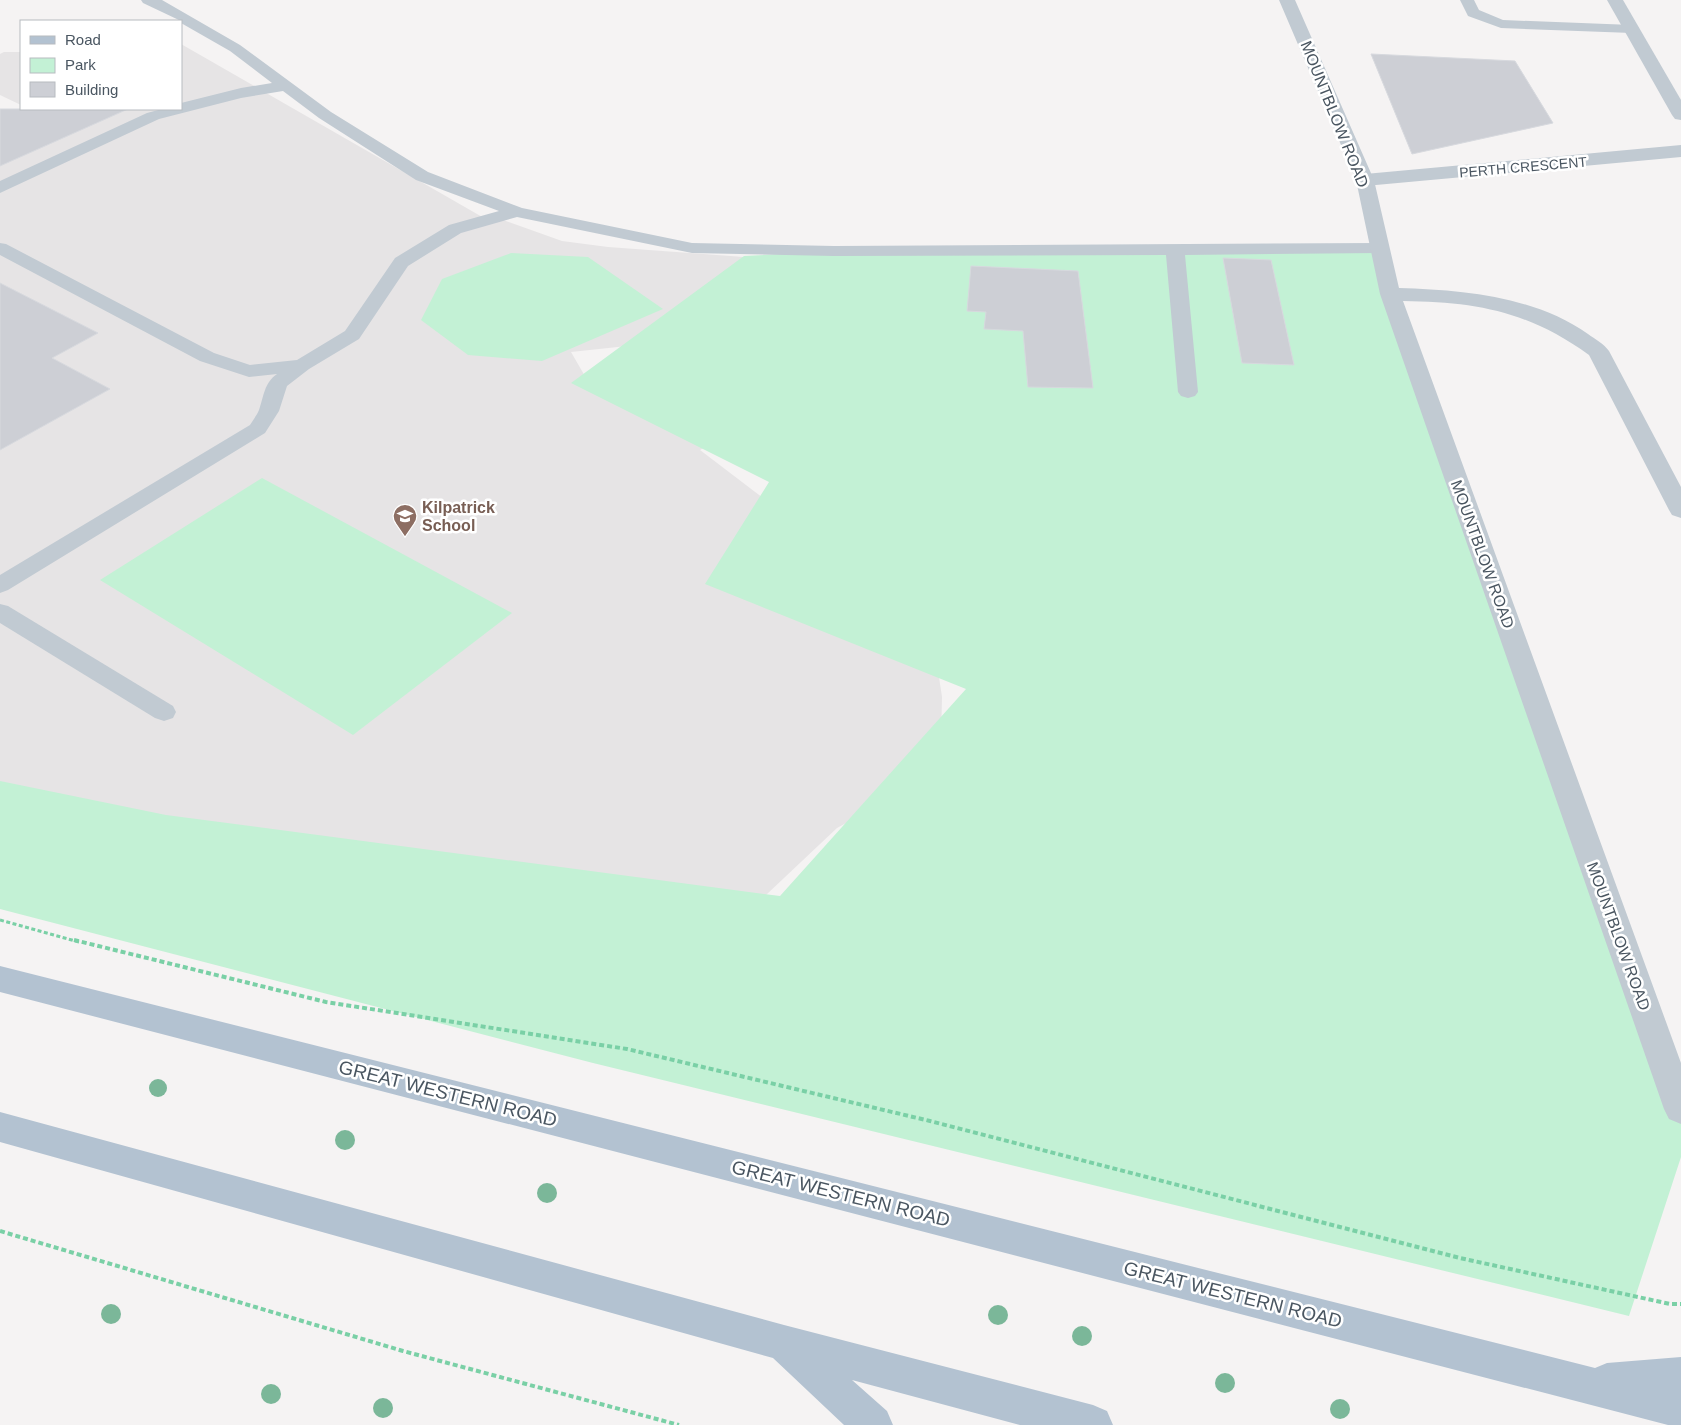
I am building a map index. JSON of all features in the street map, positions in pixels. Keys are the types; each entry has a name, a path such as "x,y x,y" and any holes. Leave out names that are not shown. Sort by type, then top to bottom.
{"main road":[{"name":"GREAT WESTERN ROAD","path":"0,979 1681,1409"},
{"path":"0,1127 784,1343 1093,1425"},
{"path":"784,1343 873,1425"},
{"path":"1585,1384 1681,1376"}],"street":[{"name":"MOUNTBLOW ROAD","path":"1287,0 1365,180 1390,294 1681,1109"},
{"path":"1615,0 1681,115"},
{"name":"PERTH CRESCENT","path":"1365,180 1681,151"},
{"path":"1390,294 1453,296 1493,301 1556,324 1579,336 1598,351 1681,510"}],"lane":[{"path":"148,0 157,2 235,48 325,115 422,176 517,212 692,248 834,251 1379,248"},
{"path":"1467,0 1473,13 1501,24 1632,29"},
{"path":"182,108 241,93 285,86"},
{"path":"0,188 153,116 176,110"},
{"path":"0,585 258,429 269,410 274,391 279,382 302,365 352,335 401,262 455,229 517,212"},
{"path":"0,248 207,357 249,371 302,365"},
{"path":"1175,250 1188,392"},
{"path":"0,612 164,712"}],"path":[{"path":"0,920 109,950 326,1002 627,1049 930,1122 1460,1258 1670,1304 1681,1304"},
{"path":"0,1231 404,1351 678,1425"}],"shaded area":[{"name":"Kilpatrick School","path":"182,45 484,218 503,220 562,241 608,247 785,260 804,327 571,352 593,390 711,444 700,450 797,524 938,671 942,697 941,739 926,780 837,828 748,912 0,906 0,125 60,122 32,110 182,110"},
{"path":"4,52 20,52 20,105 0,95 0,54"}],"green space":[{"path":"1379,248 1681,1109 1681,1157 1629,1316 593,1063 0,909 0,781 166,815 780,896 966,689 705,584 769,482 571,383 744,256 834,251"},
{"path":"511,253 588,257 663,309 542,361 468,355 421,320 442,279"},
{"path":"262,478 512,613 353,735 100,580"}],"building":[{"path":"1371,54 1515,61 1553,123 1412,154"},
{"path":"0,109 126,110 0,166"},
{"path":"1223,258 1271,260 1294,365 1242,363"},
{"path":"971,266 1078,271 1093,388 1028,387 1023,331 984,329 986,312 967,311"},
{"path":"0,283 98,333 52,358 110,389 0,450"}],"place":[{"name":"Kilpatrick School","path":"405,537"}]}
